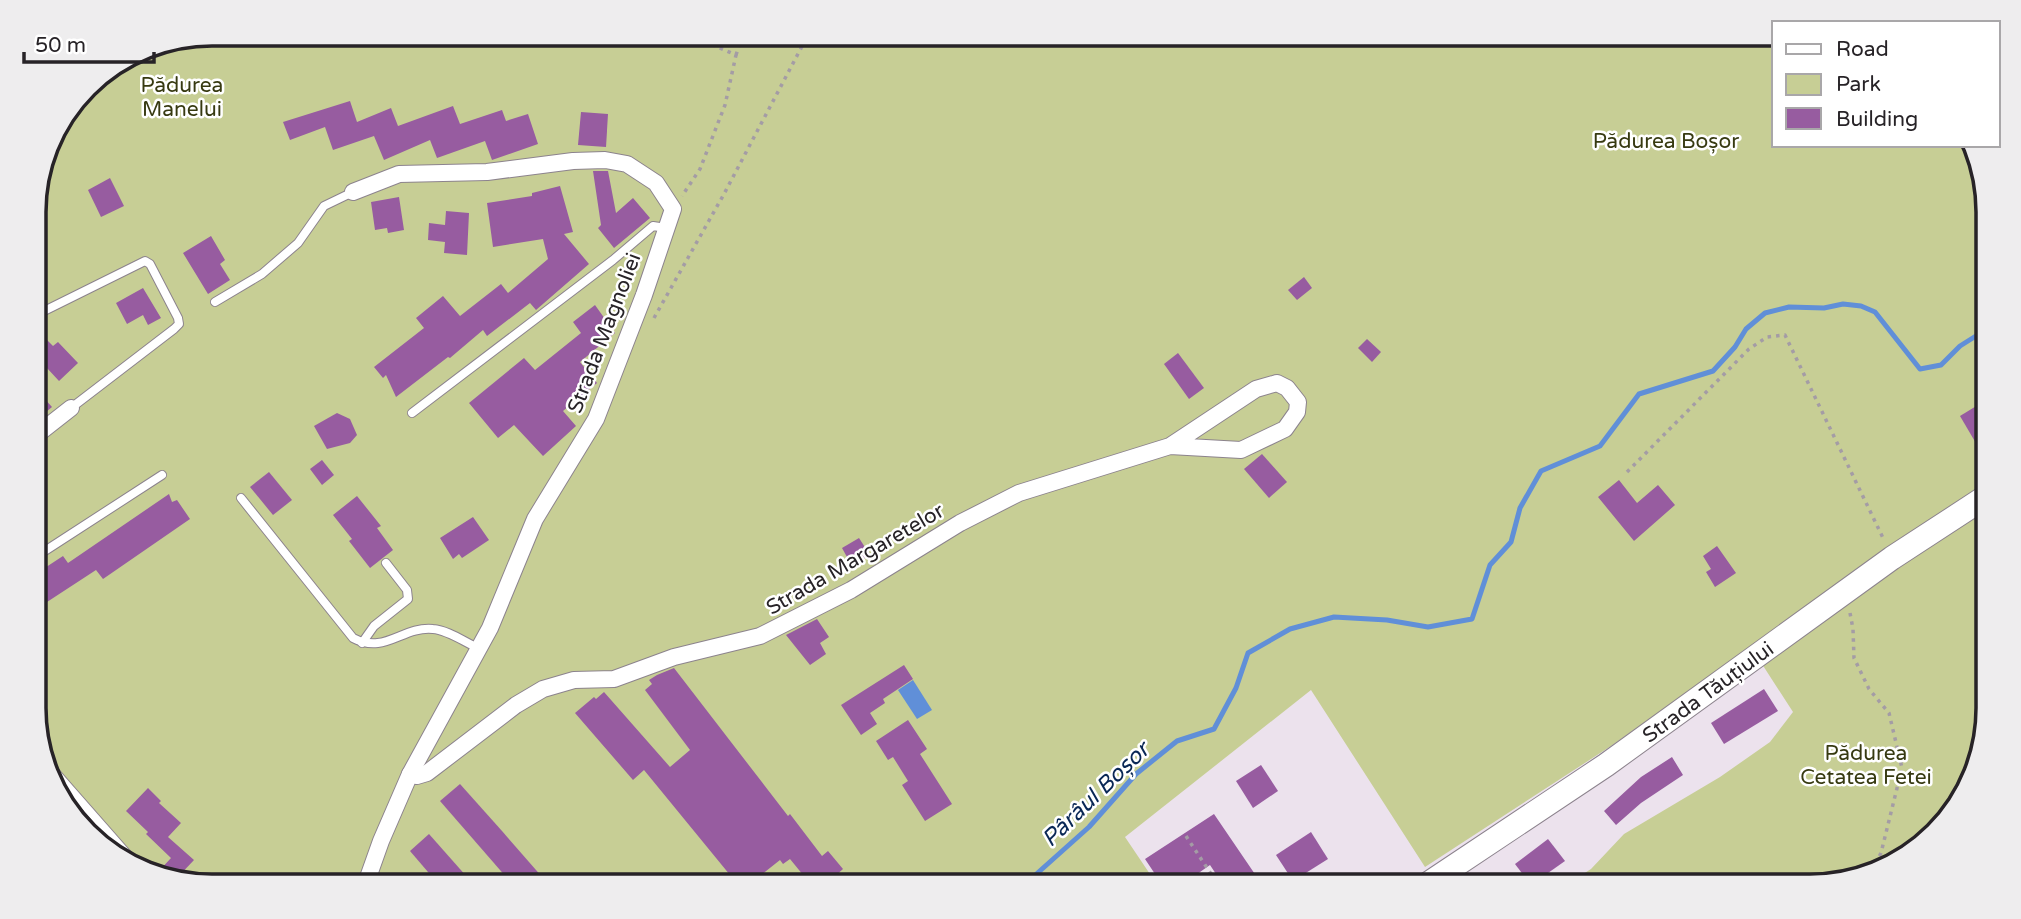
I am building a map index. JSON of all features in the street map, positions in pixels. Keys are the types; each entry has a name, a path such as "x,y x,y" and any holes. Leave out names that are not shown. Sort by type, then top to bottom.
{"main road":[{"name":"Strada Tăuțiului","path":"1445,873 1606,765 1892,558 1976,503"}],"street":[{"path":"353,192 399,174 487,172 573,161 605,160 627,164 656,183 673,209"},
{"name":"Strada Magnoliei","path":"410,774 480,649 535,519 596,419 644,295 673,209"},
{"name":"Strada Margaretelor","path":"410,774 417,776 427,773 516,705 543,689 574,681 614,679 674,657 760,636 851,590 960,523 1019,493 1170,446 1256,389 1277,383 1287,388 1297,401 1297,412 1285,429 1241,450 1170,446"},
{"path":"46,428 71,408"},
{"path":"369,874 410,774"}],"lane":[{"path":"215,302 262,274 298,243 324,206 353,192"},
{"path":"412,413 613,260 653,226 666,228"},
{"path":"46,310 145,261 150,264 178,318 179,324 174,329 71,408"},
{"path":"46,550 162,475"},
{"path":"240,498 353,638 362,643 379,645 417,629 437,629 480,649"},
{"path":"362,643 374,626 408,599 407,590 386,563"},
{"path":"63,781 120,845"}],"path":[{"path":"715,46 736,55"},
{"path":"673,209 700,169 725,105 739,46"},
{"path":"652,321 724,194 802,46"},
{"path":"1627,472 1749,349 1767,337 1785,335 1892,558"},
{"path":"1838,597 1851,613 1854,658 1869,689 1889,713 1902,768 1878,858"},
{"path":"1186,836 1211,873"}],"green space":[{"path":"211,46 1772,46 1772,147 1962,147 1970,168 1976,211 1976,708 1970,751 1963,771 1941,809 1911,839 1863,865 1821,873 1585,873 1624,834 1720,777 1770,742 1793,712 1751,647 1611,746 1425,867 1311,690 1125,837 1150,873 211,874 158,865 110,839 80,809 68,791 51,751 47,730 46,200 54,158 73,119 102,87 128,68 168,51"}],"water":[{"path":"913,680 932,710 917,719 898,690"}],"building":[{"path":"350,101 357,122 391,108 398,126 453,106 460,124 502,110 506,121 528,114 538,144 492,160 485,141 437,158 430,140 384,160 374,136 333,150 325,127 290,140 283,122"},
{"path":"581,112 608,114 606,147 578,145"},
{"path":"593,171 608,171 616,213 633,198 650,218 614,248 598,228 601,225"},
{"path":"110,178 124,206 101,217 88,190"},
{"path":"560,186 573,232 564,234 589,264 536,310 530,303 487,336 483,330 396,397 386,375 383,378 374,367 424,328 416,318 443,296 460,316 501,284 508,293 548,259 543,239 493,247 487,203 532,196 532,193"},
{"path":"399,197 404,230 388,233 387,228 375,230 371,202"},
{"path":"446,211 469,213 467,255 444,253 445,242 428,240 429,223 445,225"},
{"path":"211,236 225,260 220,264 230,280 208,294 183,253"},
{"path":"1304,277 1312,288 1297,300 1288,290"},
{"path":"143,288 161,318 148,325 143,315 127,324 116,303"},
{"path":"595,305 615,333 580,362 597,383 563,411 576,426 543,456 514,425 498,438 469,403 524,358 535,370 581,333 573,322"},
{"path":"46,339 53,346 58,342 78,363 59,381 46,367"},
{"path":"1367,339 1381,352 1372,362 1358,348"},
{"path":"1178,353 1204,388 1189,399 1164,364"},
{"path":"46,400 52,407 46,412"},
{"path":"1976,406 1976,443 1960,416"},
{"path":"337,413 350,419 357,435 350,443 327,449 314,426"},
{"path":"1262,454 1287,482 1269,498 1244,469"},
{"path":"322,460 334,475 322,485 310,469"},
{"path":"269,472 292,500 273,515 250,487"},
{"path":"1619,480 1637,503 1658,485 1675,505 1634,541 1598,497"},
{"path":"169,494 172,502 177,500 190,519 103,579 96,570 47,602 46,567 63,556 68,563"},
{"path":"357,496 381,526 377,528 393,550 370,568 333,515"},
{"path":"473,517 489,540 462,558 459,554 453,559 440,538"},
{"path":"859,538 870,555 852,566 842,548"},
{"path":"1717,546 1736,573 1715,587 1706,572 1711,569 1703,556"},
{"path":"817,619 829,637 820,643 826,654 810,665 786,635"},
{"path":"904,665 913,679 883,699 885,703 870,713 877,724 861,735 841,705"},
{"path":"674,668 788,816 790,814 822,856 828,851 843,869 838,874 802,874 790,859 783,864 780,860 763,874 729,874 644,770 633,780 575,713 604,692 670,767 690,750 645,690 652,684 649,680"},
{"path":"1764,689 1778,711 1724,744 1711,723"},
{"path":"908,720 927,749 920,754 952,804 925,821 902,785 908,781 893,757 888,760 876,741"},
{"path":"1672,757 1683,775 1641,803 1616,825 1604,811 1641,777"},
{"path":"1261,765 1278,791 1253,808 1236,781"},
{"path":"460,784 539,874 503,874 440,801"},
{"path":"148,788 161,801 159,803 181,823 168,837 194,860 184,871 163,866 171,858 126,811"},
{"path":"1214,814 1254,873 1216,873 1210,865 1198,873 1155,873 1145,859"},
{"path":"1311,832 1328,859 1305,873 1288,873 1276,855"},
{"path":"429,834 464,874 430,874 410,851"},
{"path":"1548,839 1565,861 1548,873 1522,873 1515,864"}],"waterway":[{"name":"Pârâul Boșor","path":"1037,873 1089,827 1136,774 1177,741 1214,729 1236,688 1248,653 1290,629 1334,617 1387,620 1428,627 1472,619 1490,565 1511,542 1520,508 1541,471 1600,446 1639,394 1713,371 1735,347 1746,329 1765,313 1789,307 1824,308 1843,304 1861,306 1875,312 1920,369 1941,365 1960,346 1976,336"}],"park label":[{"name":"Pădurea Manelui","path":"182,97"},
{"name":"Pădurea Boșor","path":"1666,141"},
{"name":"Pădurea Cetatea Fetei","path":"1866,765"}]}
